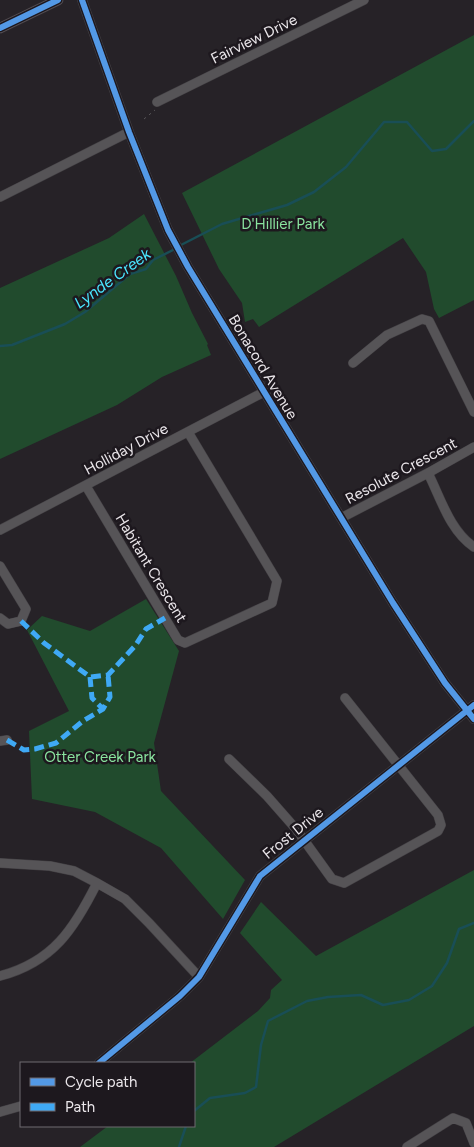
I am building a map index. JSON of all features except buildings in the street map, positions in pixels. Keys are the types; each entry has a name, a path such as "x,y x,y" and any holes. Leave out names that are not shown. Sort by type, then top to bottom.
{"main road":[{"path":"0,28 58,0"}],"street":[{"name":"Bonacord Avenue","path":"82,0 129,132 168,230 188,267 393,604 445,683 470,708 474,719"},
{"name":"Fairview Drive","path":"156,102 364,0"},
{"path":"0,197 129,132"},
{"path":"353,363 387,335 422,318 428,322 474,412"},
{"name":"Holliday Drive","path":"0,530 264,392"},
{"name":"Habitant Crescent","path":"86,486 178,640 185,643 272,603 276,581 188,432"},
{"name":"Resolute Crescent","path":"341,518 474,448"},
{"path":"428,473 453,525 466,541 474,547"},
{"path":"0,566 26,609 21,621 8,624 0,618"},
{"path":"229,760 267,796 304,839 332,879 344,884 438,831 441,824 438,815 345,698"},
{"name":"Frost Drive","path":"101,1062 180,996 199,977 260,876 470,708"},
{"path":"0,863 50,866 74,872 125,899 199,977"},
{"path":"0,976 34,963 61,942 97,883"},
{"path":"0,1112 20,1106"},
{"path":"406,1147 454,1118 466,1123 474,1143"}],"path":[{"path":"144,119 156,110 156,102"}],"green space":[{"name":"D'Hillier Park","path":"474,35 474,300 439,318 434,309 426,272 403,238 259,327 253,319 245,322 242,303 219,269 182,193"},
{"path":"144,214 176,276 208,344 211,355 162,377 117,405 0,459 0,288 109,238"},
{"name":"Otter Creek Park","path":"146,599 179,651 154,743 161,791 245,880 223,919 161,848 95,812 32,799 29,731 69,711 27,630 42,616 90,631"},
{"path":"474,870 474,1026 274,1147 80,1147 107,1127 195,1127 195,1062 191,1062 258,1011 270,998 271,990 282,980 240,933 261,902 316,956"}],"waterway":[{"name":"Lynde Creek","path":"179,246 222,224 287,205 314,192 346,167 384,122 407,122 432,151 446,149 474,121"},
{"name":"Lynde Creek","path":"0,346 12,345 65,324 85,312 130,274 146,269 153,260 175,249"},
{"path":"195,1110 210,1098 245,1093 256,1087 261,1045 268,1021 307,1001 328,997 361,995 383,1005 409,1000 432,986 447,963 459,929 474,923"},
{"path":"179,1147 186,1127"}],"marked path":[{"path":"21,621 44,643 90,677 108,675 135,646 146,629 165,618"},
{"path":"7,740 24,750 56,743 83,721 103,709 110,697 108,675"},
{"path":"90,677 92,698 103,709"}],"cycle path":[{"path":"0,28 58,0"},
{"path":"82,0 129,132 168,230 188,267 393,603 445,683 474,719"},
{"path":"100,1062 180,996 199,977 260,876 474,705"}]}
